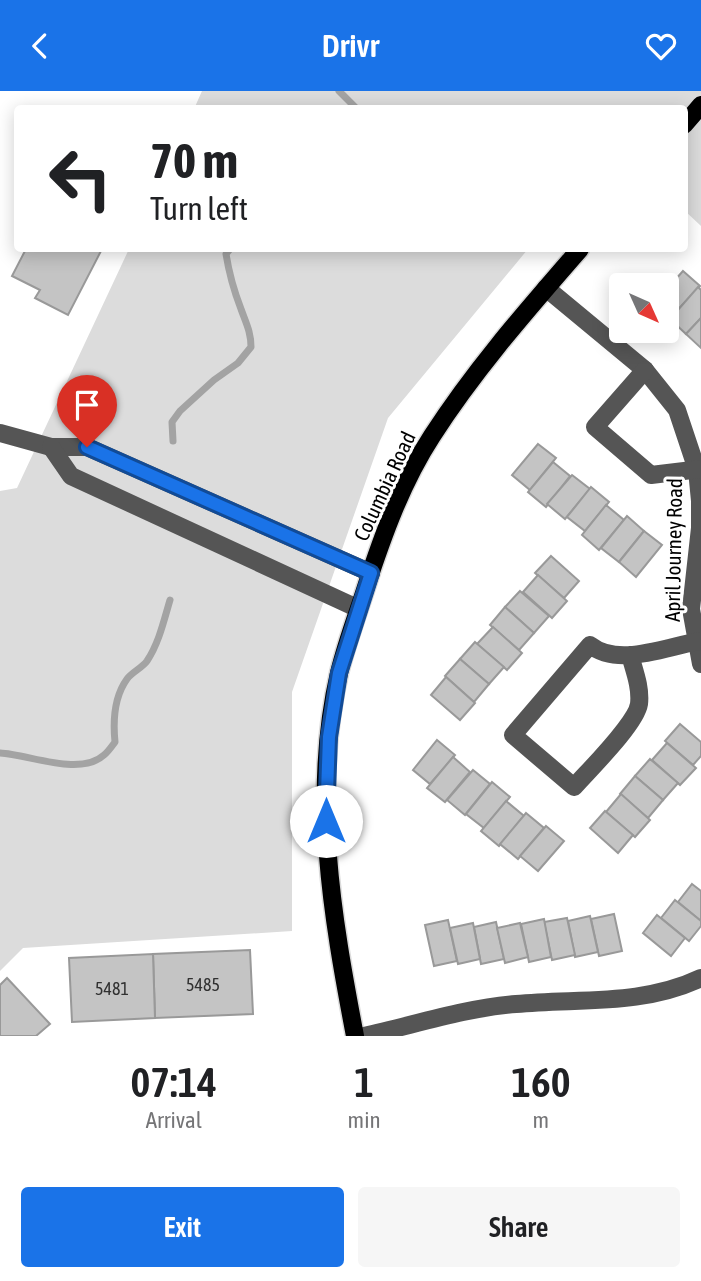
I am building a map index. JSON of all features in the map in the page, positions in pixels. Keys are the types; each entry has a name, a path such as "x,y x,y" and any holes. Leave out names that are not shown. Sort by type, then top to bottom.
{"main road":[{"path":"688,120 701,105"},
{"name":"Columbia Road","path":"355,1036 327,868 329,737 339,673 385,530 431,438 472,379 577,252"}],"street":[{"name":"April Journey Road","path":"546,288 645,370 677,411 699,470 701,528 691,609 701,664"},
{"path":"645,370 595,426 651,475 699,470"},
{"path":"0,433 51,447 87,447 371,573"},
{"path":"51,447 71,475 359,609"},
{"path":"630,655 639,689 639,706 633,720 574,787 513,735 590,645 600,653 630,655 699,642"},
{"path":"364,1036 515,1004 629,999 684,986 701,978"}],"shaded area":[{"path":"202,91 701,91 701,226 688,214 688,105 196,105"},
{"path":"128,252 526,252 388,418 292,692 292,931 23,948 0,971 0,491 17,488"}],"building":[{"path":"24,252 100,252 68,315 35,298 40,290 12,276"},
{"path":"683,271 700,286 679,309 679,276"},
{"path":"698,287 701,290 701,318 686,334 679,327 679,309"},
{"path":"701,318 701,348 686,334"},
{"path":"538,444 556,458 530,490 512,475"},
{"path":"553,462 570,476 546,507 528,492"},
{"path":"572,475 590,489 565,519 547,504"},
{"path":"591,487 609,502 585,531 567,517"},
{"path":"606,505 624,520 599,550 582,535"},
{"path":"627,516 644,531 619,562 601,548"},
{"path":"644,531 662,545 636,577 619,562"},
{"path":"551,556 579,581 564,598 535,573"},
{"path":"538,575 567,601 552,618 523,592"},
{"path":"520,591 549,616 534,633 505,607"},
{"path":"505,607 534,633 519,650 490,625"},
{"path":"493,627 522,653 507,670 477,644"},
{"path":"475,642 504,667 489,684 460,659"},
{"path":"460,659 489,684 474,702 445,676"},
{"path":"446,677 475,703 460,720 431,695"},
{"path":"680,724 701,742 701,756 693,765 665,741"},
{"path":"437,740 455,755 430,784 413,770"},
{"path":"667,743 696,768 680,785 652,760"},
{"path":"453,757 470,772 445,802 427,788"},
{"path":"650,759 678,783 663,800 635,776"},
{"path":"473,770 490,784 465,815 447,800"},
{"path":"635,776 663,800 648,818 620,794"},
{"path":"492,782 510,797 484,828 466,814"},
{"path":"621,794 650,820 635,837 606,812"},
{"path":"506,801 524,816 499,846 481,831"},
{"path":"605,811 633,835 618,853 590,828"},
{"path":"526,813 544,828 518,859 500,844"},
{"path":"546,826 564,841 538,871 520,856"},
{"path":"692,884 701,891 701,921 678,902"},
{"path":"675,900 701,921 701,926 689,941 661,918"},
{"path":"614,914 622,951 599,956 591,919"},
{"path":"657,915 685,938 671,956 643,933"},
{"path":"590,916 598,952 575,957 568,921"},
{"path":"567,918 575,955 552,960 544,922"},
{"path":"544,919 551,957 529,962 521,924"},
{"path":"448,920 457,961 434,966 425,925"},
{"path":"496,922 504,959 481,964 474,927"},
{"path":"473,923 480,959 458,964 450,928"},
{"path":"520,923 528,957 505,963 497,928"},
{"path":"250,950 253,1014 155,1018 153,954"},
{"path":"153,954 155,1018 72,1022 69,958"},
{"path":"7,978 50,1024 36,1036 0,1036 0,985"}],"waterway":[{"path":"339,91 353,105"},
{"path":"173,441 172,422 180,411 214,380 238,363 251,347 229,268 228,252"},
{"path":"0,753 68,764 94,761 105,754 115,742 114,718 119,694 127,679 151,654 170,600"}],"route":[{"path":"87,447 371,573 339,673 329,737 326,821"}]}
